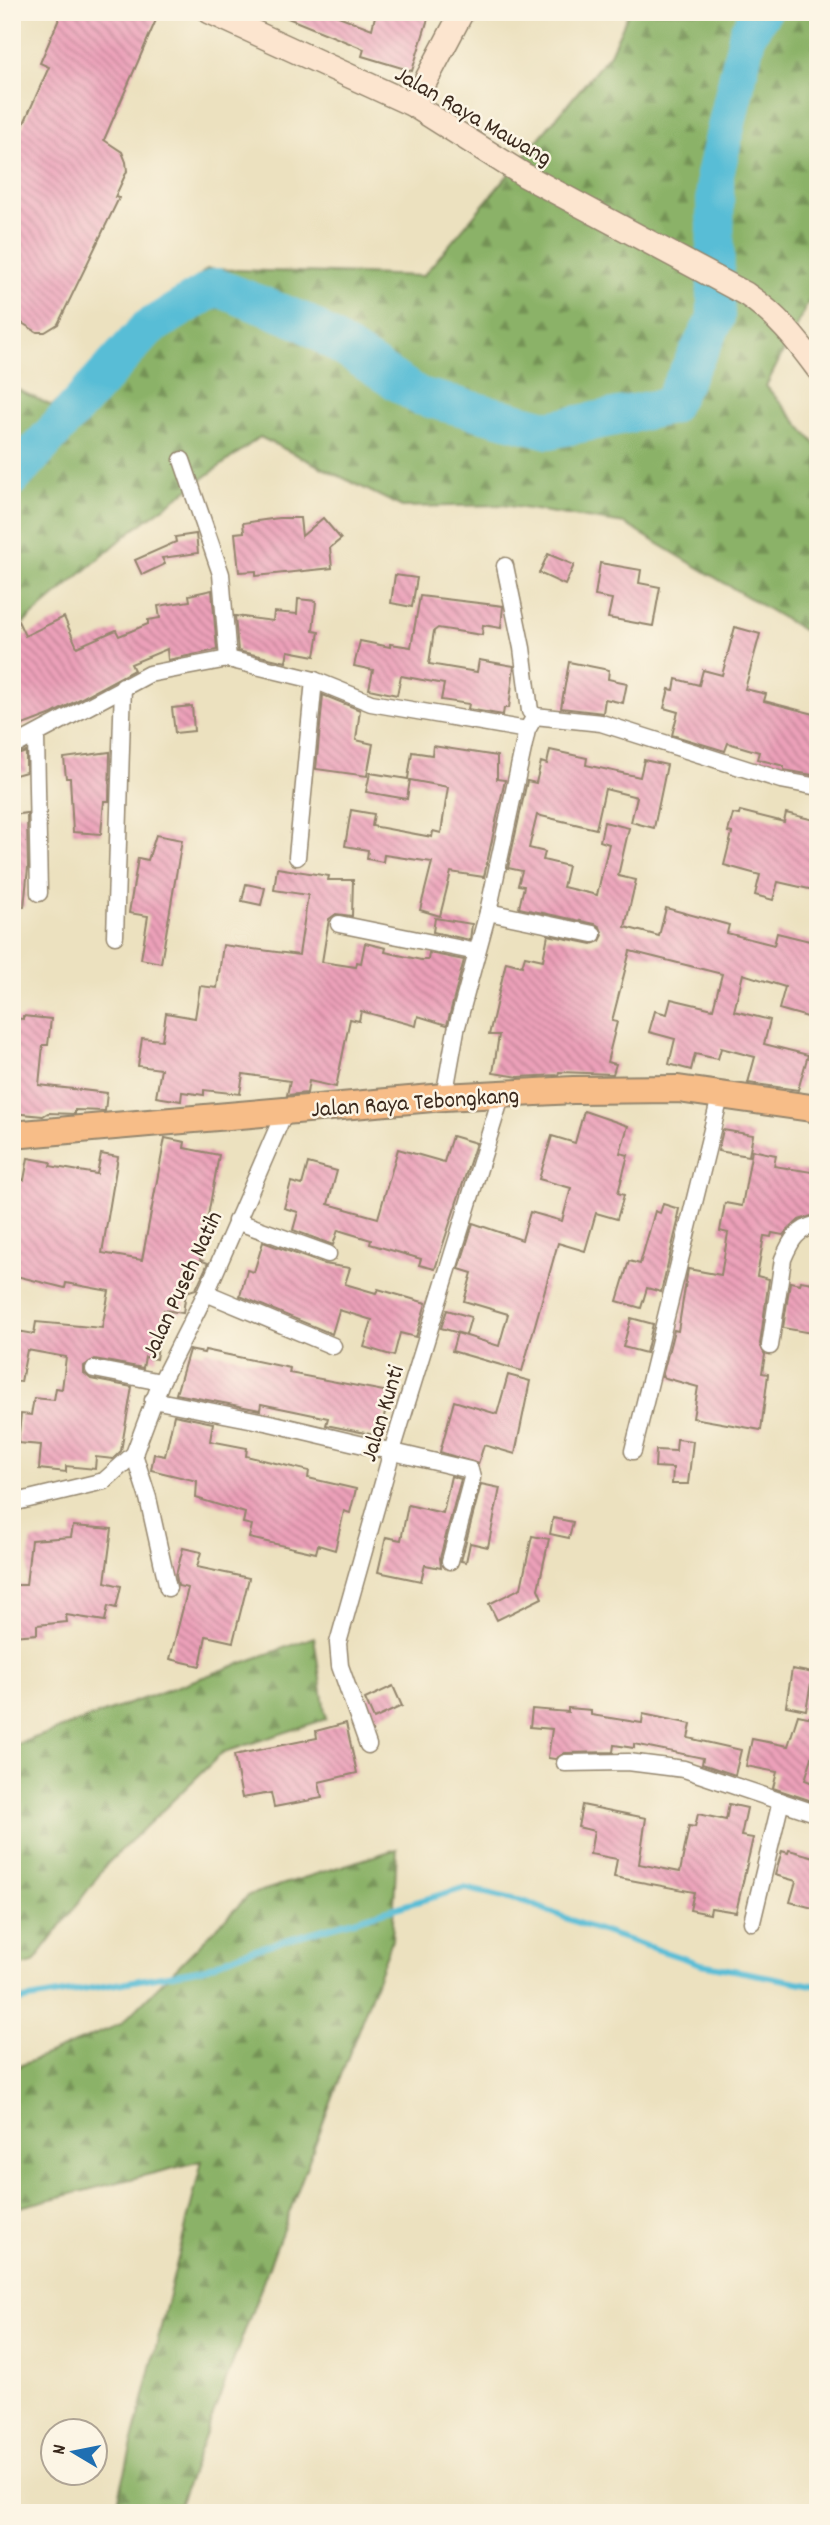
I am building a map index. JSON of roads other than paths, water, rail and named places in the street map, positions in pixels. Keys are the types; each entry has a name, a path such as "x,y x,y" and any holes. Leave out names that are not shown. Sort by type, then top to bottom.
{"main road":[{"name":"Jalan Raya Mawang","path":"210,12 413,105 524,175 746,294 786,326 818,369"},
{"path":"413,105 462,12"},
{"name":"Jalan Raya Tebongkang","path":"12,1135 444,1097 647,1088 720,1093 818,1109"}],"street":[{"path":"182,460 221,574 228,659"},
{"path":"444,1097 456,1030 488,912 531,723 522,648 505,566"},
{"path":"12,747 149,674 228,659 314,680 371,703 531,723 601,723 782,780 818,787"},
{"path":"298,857 314,680"},
{"path":"115,936 123,686"},
{"path":"36,736 39,893"},
{"path":"488,912 593,934"},
{"path":"339,925 477,952"},
{"path":"633,1451 720,1093"},
{"name":"Jalan Kunti","path":"368,1745 340,1666 338,1643 392,1451 502,1094"},
{"name":"Jalan Puseh Natih","path":"12,1503 104,1481 134,1454 160,1382 206,1293 285,1111"},
{"path":"236,1221 328,1254"},
{"path":"771,1346 788,1248 793,1237 805,1227 818,1224"},
{"path":"206,1293 333,1346"},
{"path":"94,1369 160,1382"},
{"path":"153,1400 460,1466 471,1473 450,1561"},
{"path":"134,1454 148,1498 168,1588"},
{"path":"565,1763 628,1762 684,1769 818,1814"},
{"path":"752,1922 781,1801"}],"waterway":[{"path":"12,478 148,328 216,287 304,322 419,396 549,430 670,406 716,318 715,175 748,32 762,12"},
{"path":"12,2002 203,1969 241,1953 464,1888 526,1902 583,1925 701,1964 818,1986"}]}
